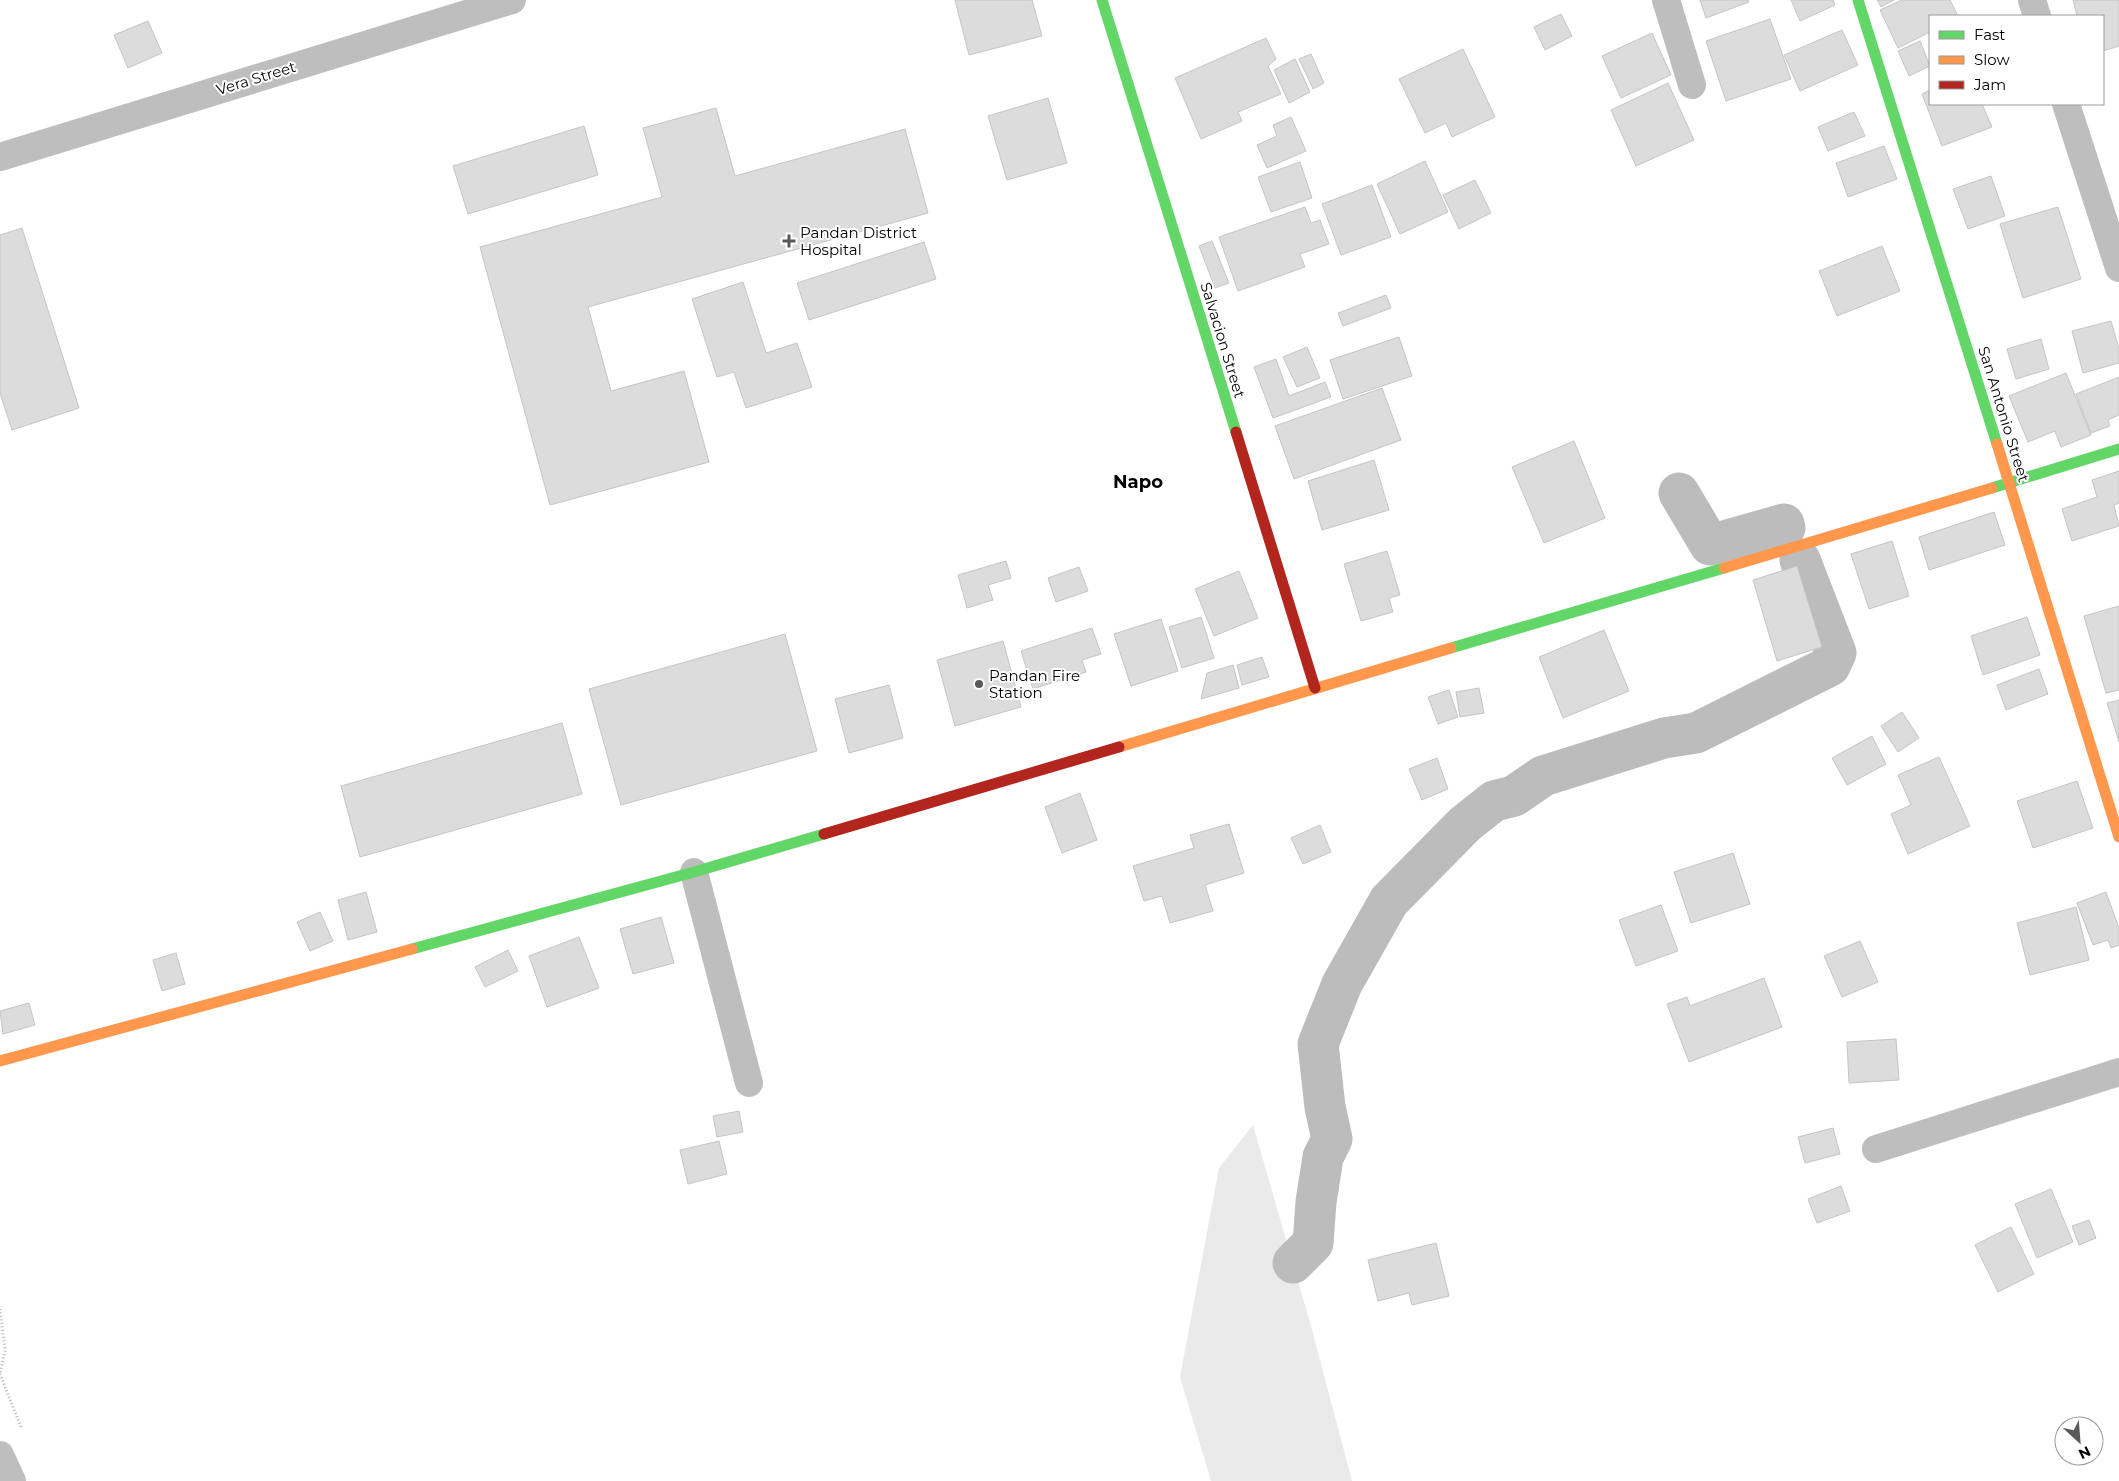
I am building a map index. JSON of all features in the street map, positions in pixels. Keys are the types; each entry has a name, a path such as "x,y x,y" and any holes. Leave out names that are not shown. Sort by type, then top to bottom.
{"street":[{"name":"Vera Street","path":"0,157 512,0"},
{"name":"Salvacion Street","path":"1102,0 1315,688"},
{"path":"1666,0 1692,85"},
{"name":"San Antonio Street","path":"1858,0 2119,837"},
{"path":"2032,0 2037,15"},
{"path":"2066,105 2119,268"},
{"path":"0,1061 694,872 2010,483 2119,449"},
{"path":"694,872 749,1083"},
{"path":"1876,1149 2119,1072"},
{"path":"0,1455 12,1481"}],"path":[{"path":"0,1309 5,1350 0,1374"}],"shaded area":[{"path":"1253,1125 1311,1326 1352,1481 1211,1481 1180,1377 1219,1168"}],"building":[{"path":"955,0 1032,0 1042,36 969,55"},
{"path":"1700,0 1748,0 1749,2 1706,18"},
{"path":"1791,0 1833,0 1835,5 1800,21"},
{"path":"1877,0 1894,0 1881,7"},
{"path":"1902,0 1950,0 1958,15 1929,15 1929,32 1898,48 1880,10"},
{"path":"2073,0 2119,0 2119,46 2104,51 2104,15 2077,15"},
{"path":"1561,14 1572,36 1545,50 1534,27"},
{"path":"1770,19 1791,79 1726,101 1706,41"},
{"path":"148,21 162,53 128,68 114,35"},
{"path":"1842,30 1858,65 1800,91 1784,55"},
{"path":"1652,33 1671,75 1621,98 1602,56"},
{"path":"1266,38 1276,59 1268,66 1281,94 1238,112 1242,121 1201,139 1175,78"},
{"path":"1920,41 1929,66 1909,76 1898,51"},
{"path":"1463,49 1495,117 1452,137 1446,123 1425,133 1399,79"},
{"path":"1311,54 1324,83 1313,89 1299,59"},
{"path":"1295,59 1310,92 1289,103 1274,70"},
{"path":"1668,83 1694,140 1636,166 1611,110"},
{"path":"1929,90 1929,105 1982,105 1992,127 1942,146 1922,94"},
{"path":"1048,98 1067,163 1007,180 988,116"},
{"path":"716,108 735,176 905,129 928,213 588,307 611,391 684,371 709,462 550,505 480,247 662,197 643,128"},
{"path":"1854,112 1865,136 1828,151 1818,127"},
{"path":"1291,117 1306,151 1267,168 1257,145 1277,136 1273,125"},
{"path":"584,126 598,175 468,214 453,166"},
{"path":"1884,146 1897,179 1848,197 1836,163"},
{"path":"1425,161 1448,212 1400,234 1377,184"},
{"path":"1300,162 1312,198 1271,212 1258,177"},
{"path":"1991,176 2005,216 1968,229 1953,189"},
{"path":"1475,180 1491,213 1459,229 1443,195"},
{"path":"1372,185 1391,237 1341,255 1322,204"},
{"path":"1305,207 1311,223 1320,220 1329,244 1300,254 1305,267 1238,291 1219,237"},
{"path":"2058,207 2081,279 2023,298 2000,224"},
{"path":"22,228 79,408 12,430 0,393 0,235"},
{"path":"1212,241 1229,283 1215,288 1199,246"},
{"path":"924,242 936,279 809,320 797,283"},
{"path":"1882,246 1900,291 1837,316 1819,271"},
{"path":"743,282 766,353 797,343 812,387 746,408 734,372 717,377 692,299"},
{"path":"1386,295 1391,308 1343,326 1338,313"},
{"path":"2111,321 2119,349 2119,363 2083,373 2072,331"},
{"path":"1399,337 1412,376 1343,399 1330,360"},
{"path":"2041,339 2049,369 2016,379 2007,349"},
{"path":"1307,347 1320,378 1297,387 1283,357"},
{"path":"1276,359 1289,396 1325,382 1331,397 1273,418 1254,367"},
{"path":"2066,373 2091,435 2061,447 2055,431 2028,442 2009,396"},
{"path":"2119,377 2119,415 2108,420 2110,426 2091,433 2076,394"},
{"path":"1382,388 1401,440 1294,479 1275,426"},
{"path":"1574,441 1605,518 1544,543 1512,467"},
{"path":"1374,460 1389,510 1322,530 1308,481"},
{"path":"2119,471 2119,503 2114,505 2119,526 2072,541 2062,509 2097,497 2092,480"},
{"path":"1994,512 2005,545 1929,570 1919,537"},
{"path":"1892,541 1909,596 1869,609 1851,554"},
{"path":"1387,551 1400,595 1389,598 1393,612 1361,621 1344,564"},
{"path":"1006,561 1011,578 988,585 993,600 967,608 958,575"},
{"path":"1797,566 1822,647 1777,661 1753,580"},
{"path":"1079,567 1088,591 1056,602 1048,578"},
{"path":"1239,571 1258,618 1214,636 1195,589"},
{"path":"2119,606 2119,690 2106,693 2084,616"},
{"path":"1201,617 1214,658 1182,668 1169,627"},
{"path":"2027,617 2040,655 1983,675 1971,636"},
{"path":"1161,619 1178,671 1131,686 1114,634"},
{"path":"1092,628 1101,654 1082,660 1086,672 1033,689 1021,651"},
{"path":"1604,630 1629,691 1563,718 1539,657"},
{"path":"785,634 817,751 621,805 589,689"},
{"name":"Pandan Fire Station","path":"1003,641 1021,707 955,726 937,660"},
{"path":"1262,657 1269,677 1242,685 1237,665"},
{"path":"1233,665 1239,688 1201,699 1207,673"},
{"path":"2039,669 2048,694 2006,710 1997,685"},
{"path":"889,685 903,738 849,753 835,699"},
{"path":"1479,688 1484,713 1460,717 1456,692"},
{"path":"1449,690 1458,717 1438,724 1428,697"},
{"path":"2119,700 2119,742 2107,703"},
{"path":"1902,712 1919,738 1898,752 1881,726"},
{"path":"562,723 582,794 360,857 341,786"},
{"path":"1872,736 1886,764 1847,785 1832,758"},
{"path":"1939,757 1970,826 1908,854 1891,814 1911,805 1898,775"},
{"path":"1437,758 1448,789 1422,800 1409,769"},
{"path":"2077,781 2093,828 2033,848 2017,801"},
{"path":"1080,793 1097,840 1062,853 1045,807"},
{"path":"1229,824 1244,873 1205,885 1213,911 1170,923 1162,896 1144,901 1133,866 1194,848 1190,835"},
{"path":"1320,825 1331,852 1303,864 1291,838"},
{"path":"1733,853 1750,904 1691,923 1674,872"},
{"path":"366,892 377,932 348,940 338,900"},
{"path":"2106,892 2119,928 2119,945 2111,948 2108,940 2093,945 2077,903"},
{"path":"1661,905 1678,951 1636,966 1619,920"},
{"path":"2076,907 2089,960 2030,975 2017,923"},
{"path":"320,912 333,941 310,951 297,922"},
{"path":"661,917 674,963 633,974 620,929"},
{"path":"579,937 599,988 547,1007 529,956"},
{"path":"1860,941 1878,982 1842,997 1824,956"},
{"path":"508,950 518,971 485,987 475,967"},
{"path":"176,953 185,984 162,991 153,960"},
{"path":"1764,978 1782,1027 1689,1062 1667,1004 1687,997 1690,1006"},
{"path":"29,1003 35,1025 3,1034 0,1011"},
{"path":"1896,1039 1899,1080 1849,1083 1847,1042"},
{"path":"739,1111 743,1132 717,1137 713,1116"},
{"path":"1833,1128 1840,1154 1805,1163 1798,1137"},
{"path":"719,1141 727,1174 688,1184 680,1150"},
{"path":"1841,1186 1850,1211 1817,1223 1808,1199"},
{"path":"2051,1189 2073,1242 2037,1258 2015,1204"},
{"path":"2089,1220 2096,1238 2079,1245 2072,1226"},
{"path":"2011,1227 2034,1274 1998,1292 1975,1245"},
{"path":"1436,1243 1449,1296 1412,1305 1409,1293 1378,1301 1368,1260"}],"waterway":[{"path":"1679,493 1710,545 1784,524 1785,528"},
{"path":"1293,1263 1313,1243 1316,1202 1323,1157 1332,1139 1325,1107 1318,1044 1342,984 1389,901 1465,824 1494,801 1514,796 1543,776 1664,738 1696,733 1830,666 1836,653 1800,560"}],"traffic: fast":[{"path":"1102,0 1236,432"},
{"path":"1858,0 1997,444"},
{"path":"1992,488 2119,449"},
{"path":"1451,648 1724,568"},
{"path":"412,949 694,872 824,834"}],"traffic: slow":[{"path":"1997,444 2119,837"},
{"path":"1724,568 1992,488"},
{"path":"1119,747 1451,648"},
{"path":"0,1061 412,949"}],"traffic: jam":[{"path":"1236,432 1315,688"},
{"path":"824,834 1119,747"}],"place":[{"name":"Pandan District Hospital","path":"789,241"},
{"name":"Pandan Fire Station","path":"979,684"}],"district":[{"name":"Napo","path":"1138,482"}]}
